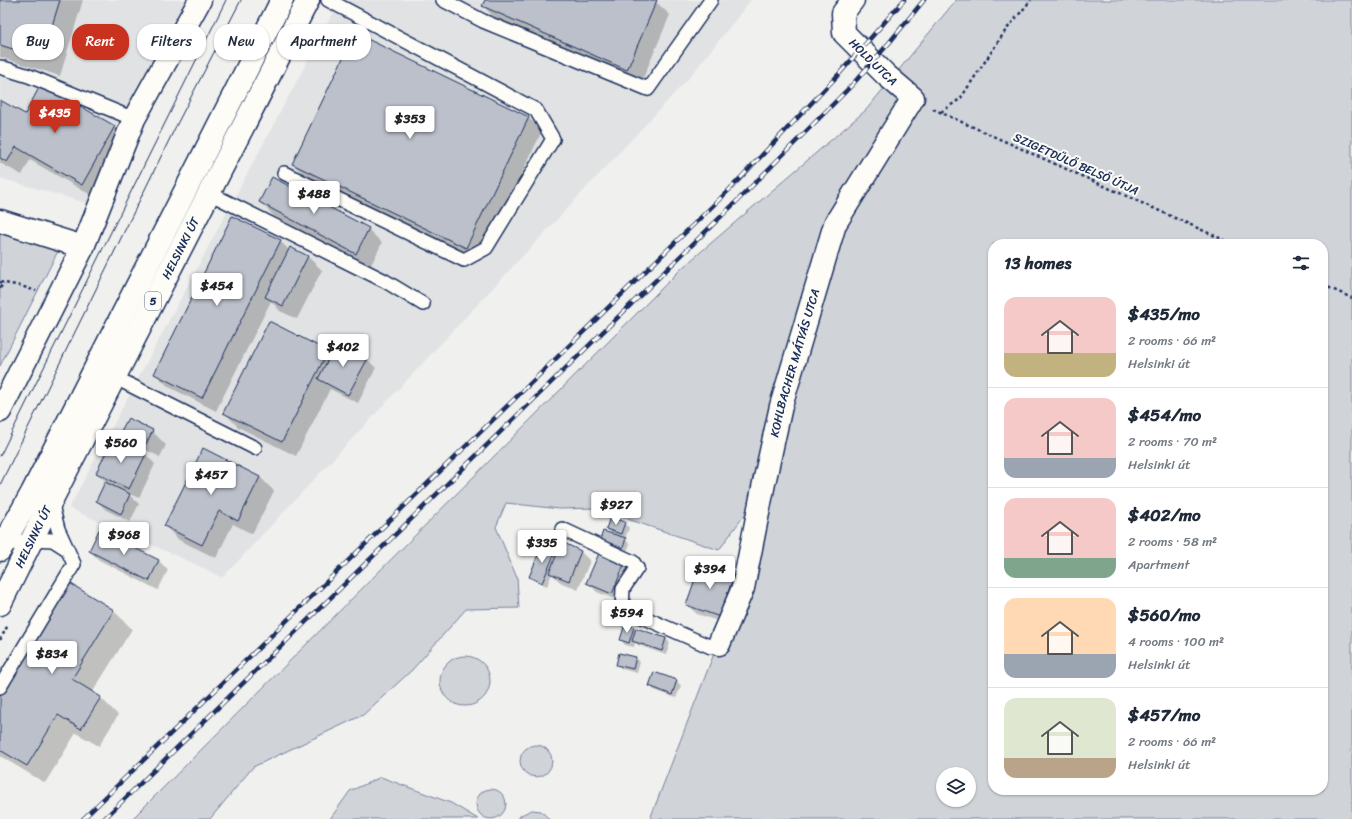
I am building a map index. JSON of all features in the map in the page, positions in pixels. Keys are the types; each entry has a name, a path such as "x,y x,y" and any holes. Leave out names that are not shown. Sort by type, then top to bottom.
{"main road":[{"path":"0,411 83,247 134,119 200,0"},
{"name":"HELSINKI ÚT","path":"1,548 32,493 282,0"},
{"name":"HELSINKI ÚT","path":"0,604 114,377 308,0"},
{"name":"HOLD UTCA","path":"853,0 842,13 844,34 886,75 913,98"},
{"name":"KOHLBACHER MÁTYÁS UTCA","path":"720,644 744,588 764,483 781,406 836,224 913,98"},
{"path":"0,220 83,247"}],"lane":[{"path":"284,173 464,260 486,248 553,139 536,110 328,0"},
{"path":"443,0 483,21 648,89 711,0"},
{"path":"0,67 29,76 134,119"},
{"path":"209,193 385,281 423,304"},
{"path":"114,377 255,448"},
{"path":"0,687 74,564 58,529 51,501"},
{"path":"562,529 633,562 637,568 624,589 622,608 711,647 720,644"},
{"path":"1,548 32,539 53,540 68,549"}],"path":[{"path":"941,113 960,99 1006,30 1031,0"},
{"name":"SZIGETDŰLŐ BELSŐ ÚTJA","path":"913,98 941,113 1222,239"},
{"path":"0,282 21,286"},
{"path":"0,288 4,283"},
{"path":"1328,287 1352,298"}],"shaded area":[{"path":"0,0 203,0 189,24 137,24 137,60 168,60 86,203 0,178"},
{"path":"340,0 751,0 688,79 222,578 206,569 69,508 308,60 371,60 371,24 327,24"},
{"path":"956,0 1352,0 1352,819 650,819 732,607 748,510 719,550 595,508 560,509 506,503 496,527 517,578 519,608 466,609 412,670 363,715 253,767 210,819 132,819 682,268 866,110"},
{"path":"0,232 58,251 0,366"},
{"path":"465,656 475,658 483,663 488,671 490,681 488,691 483,699 475,704 465,706 455,704 447,699 442,691 440,681 442,671 447,663 455,658"},
{"path":"533,745 539,745 548,749 552,761 548,773 539,777 533,777 524,773 520,764 520,758 524,749"},
{"path":"381,777 451,803 478,819 330,819 350,791"},
{"path":"491,789 502,793 506,804 502,815 491,819 480,815 476,804 480,793"},
{"path":"532,810 541,811 549,819 518,819 521,815"}],"building":[{"path":"0,0 60,0 53,24 12,24 12,49 0,45"},
{"path":"485,0 657,0 627,70 482,6"},
{"path":"371,41 529,117 466,248 292,164 342,60 371,60"},
{"path":"41,84 115,126 82,185 16,147 7,162 0,158 0,100 25,114"},
{"path":"272,177 369,228 356,254 259,202"},
{"path":"232,216 281,240 202,398 154,374"},
{"path":"290,247 308,256 283,306 265,297"},
{"path":"269,321 328,351 282,442 223,413"},
{"path":"337,342 368,358 348,395 318,379"},
{"path":"128,418 153,430 146,444 121,431"},
{"path":"113,438 146,454 129,489 96,473"},
{"path":"203,448 260,477 238,521 219,511 202,545 164,526"},
{"path":"105,482 130,494 121,514 96,501"},
{"path":"610,517 625,522 621,534 606,529"},
{"path":"99,530 159,560 149,581 89,551"},
{"path":"603,531 626,538 623,548 600,540"},
{"path":"562,542 581,551 569,581 549,573"},
{"path":"542,545 556,550 542,583 529,577"},
{"path":"600,551 625,562 612,594 586,583"},
{"path":"701,562 734,574 720,617 686,605"},
{"path":"68,582 114,610 72,679 101,697 81,729 58,715 27,766 0,750 0,693"},
{"path":"625,624 634,627 629,643 620,640"},
{"path":"636,628 666,638 662,651 632,641"},
{"path":"619,653 636,657 633,669 616,665"},
{"path":"654,672 677,680 672,695 649,686"}],"tram line":[{"path":"0,456 226,0"},
{"path":"0,485 176,126 241,0"}],"railway":[{"path":"83,819 730,189 839,74 904,0"},
{"path":"104,819 740,198 852,85 924,0"}]}
